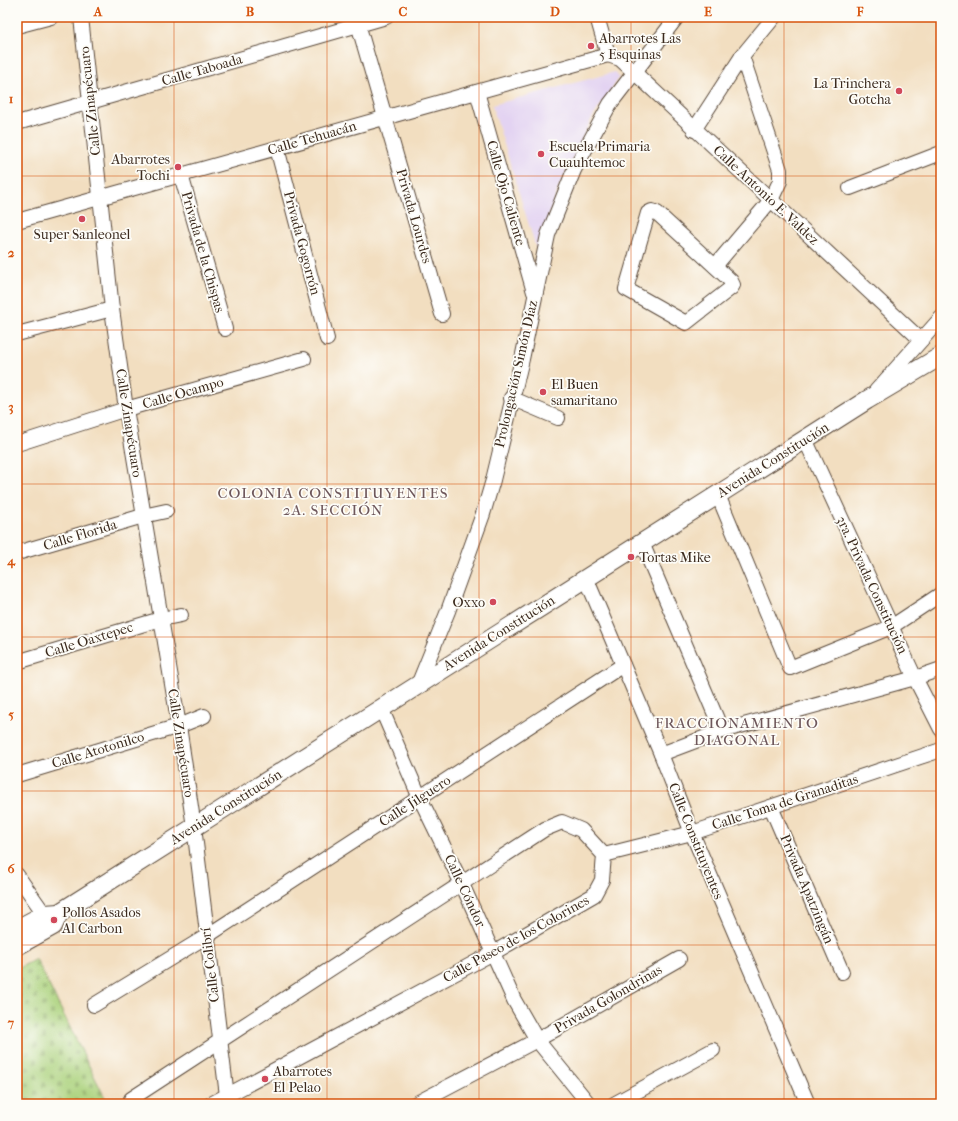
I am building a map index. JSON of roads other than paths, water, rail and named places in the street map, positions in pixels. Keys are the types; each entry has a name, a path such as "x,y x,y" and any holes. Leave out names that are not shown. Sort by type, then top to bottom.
{"main road":[{"name":"Avenida Constitución","path":"17,946 52,918 194,827 805,439 941,356"},
{"name":"Avenida Constitución","path":"17,929 52,918"}],"street":[{"path":"17,26 51,17"},
{"name":"Calle Zinapécuaro","path":"82,17 112,309 126,409 179,726 194,827"},
{"name":"Calle Taboada","path":"17,123 357,21 386,17"},
{"path":"597,17 608,55"},
{"name":"Prolongación Simón Díaz","path":"418,685 448,611 483,514 493,480 522,359 534,294 548,235 574,170 610,104 677,17"},
{"path":"694,130 742,56 774,17"},
{"name":"Privada Lourdes","path":"357,21 442,314"},
{"name":"Calle Antonio E. Valdez","path":"608,55 620,59 694,130 921,340"},
{"name":"Calle Tehuacán","path":"17,221 608,55"},
{"path":"715,266 771,200 780,181 780,170 742,56"},
{"name":"Calle Ojo Caliente","path":"477,92 534,294"},
{"name":"Privada Gogorrón","path":"277,148 327,339"},
{"path":"850,188 941,153"},
{"name":"Privada de la Chispas","path":"181,175 225,329"},
{"path":"652,211 657,213 715,266 731,281 733,285 686,323 626,289 648,213 652,211"},
{"path":"17,334 112,309"},
{"path":"867,400 941,318"},
{"name":"Calle Ocampo","path":"17,444 126,409 304,359"},
{"path":"512,398 558,418"},
{"name":"3ra. Privada Constitución","path":"805,439 891,627 941,729"},
{"path":"718,495 790,668 891,627 941,594"},
{"name":"Calle Florida","path":"17,553 143,516 166,511"},
{"path":"642,543 722,731"},
{"name":"Calle Constituyentes","path":"586,578 661,754 692,833 808,1104"},
{"name":"Calle Oaxtepec","path":"17,662 161,619 181,615"},
{"name":"Calle Jilguero","path":"94,1005 207,936 623,665"},
{"path":"661,754 722,731 915,678 941,669"},
{"name":"Calle Cóndor","path":"381,708 420,798 462,884 514,1000 537,1040 589,1104"},
{"name":"Calle Atotonilco","path":"17,775 179,726 204,716"},
{"name":"Calle Toma de Granaditas","path":"604,855 692,833 941,750"},
{"name":"Privada Apatzingán","path":"771,807 842,972"},
{"path":"131,1099 545,829 562,822 581,830 604,855"},
{"name":"Calle Colibrí","path":"194,827 227,1100"},
{"name":"Calle Paseo de los Colorines","path":"211,1104 227,1100 494,953 594,896 602,880 604,855"},
{"path":"18,878 52,918"},
{"name":"Privada Golondrinas","path":"415,1104 537,1040 680,958"},
{"path":"614,1104 713,1050"}],"place":[{"name":"Abarrotes Las 5 Esquinas","path":"591,46"},
{"name":"La Trinchera Gotcha","path":"899,91"},
{"name":"Escuela Primaria Cuauhtemoc","path":"541,154"},
{"name":"Abarrotes Tochi","path":"178,167"},
{"name":"Super Sanleonel","path":"82,219"},
{"name":"El Buen samaritano","path":"543,392"},
{"name":"Tortas Mike","path":"631,557"},
{"name":"Oxxo","path":"493,602"},
{"name":"Pollos Asados Al Carbon","path":"54,920"},
{"name":"Abarrotes El Pelao","path":"265,1079"}],"district":[{"name":"COLONIA CONSTITUYENTES 2A. SECCIÓN","path":"333,502"},
{"name":"FRACCIONAMIENTO DIAGONAL","path":"737,732"}]}
